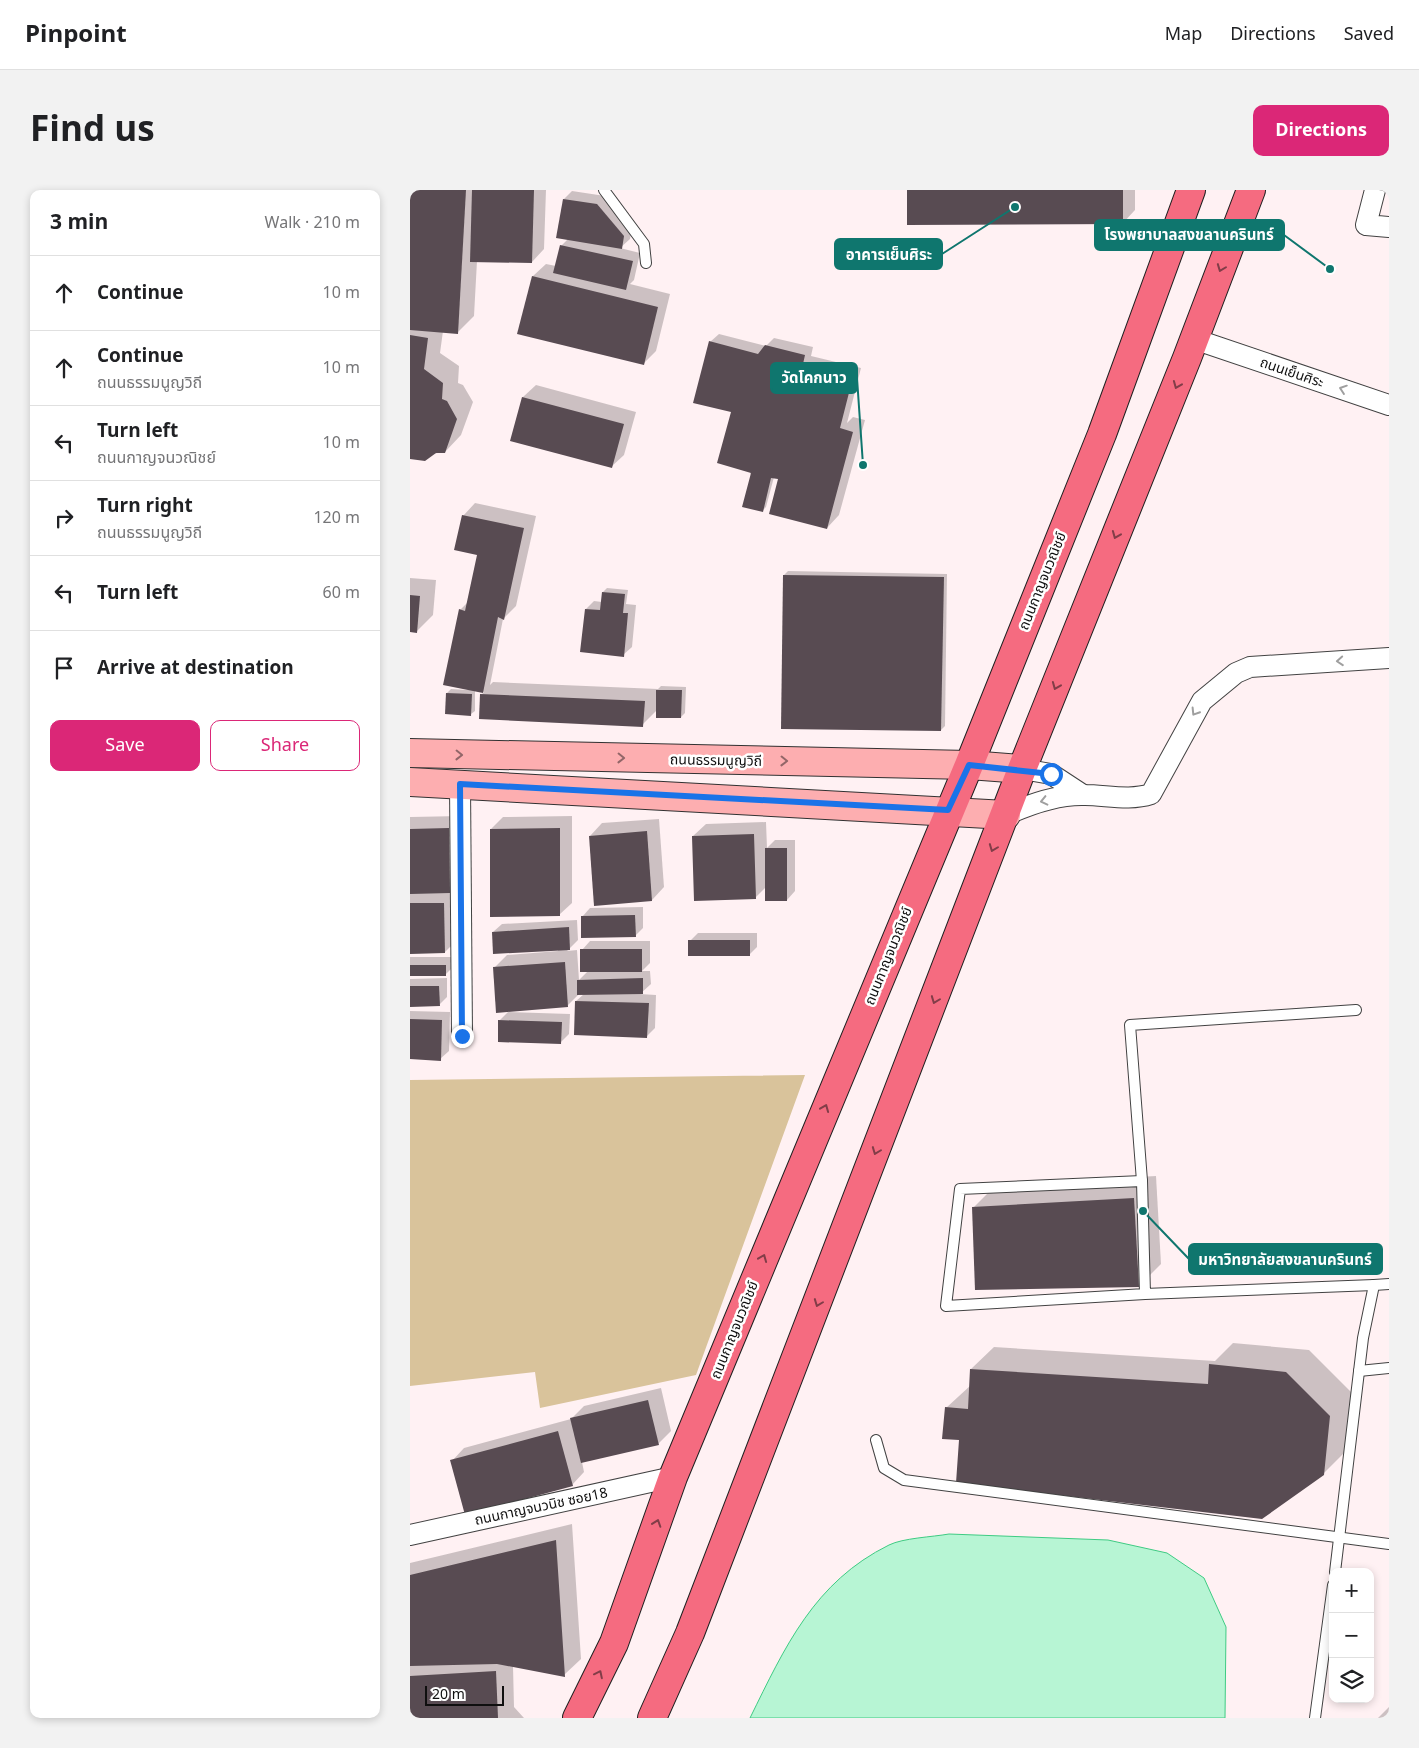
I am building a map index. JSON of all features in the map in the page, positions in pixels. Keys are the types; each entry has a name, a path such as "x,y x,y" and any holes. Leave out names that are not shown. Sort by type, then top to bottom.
{"main road":[{"name":"ถนนกาญจนวณิชย์","path":"577,1718 614,1643 673,1477 948,810 969,765 1102,434 1190,190"},
{"path":"652,1718 690,1633 1006,815 1022,769 1194,339 1251,190"}],"street":[{"path":"1375,190 1366,225 1389,227"},
{"name":"ถนนเย็นศิระ","path":"1194,339 1389,405"},
{"path":"410,782 948,810 1006,815 1039,802 1083,795 1130,798 1151,794 1202,701 1236,673 1250,667 1389,658"},
{"name":"ถนนธรรมนูญวิถี","path":"410,753 969,765 1022,769"},
{"path":"1022,769 1051,774 1083,795"},
{"path":"460,784 462,1036"},
{"name":"ถนนกาญจนวนิช ซอย18","path":"410,1535 673,1477"}],"lane":[{"path":"604,190 644,244 646,262"},
{"path":"1145,1294 1142,1181 1130,1025 1356,1010"},
{"path":"1142,1181 960,1189 946,1306 1145,1294 1389,1284"},
{"path":"1335,1568 1359,1372 1374,1285"},
{"path":"1359,1372 1389,1368"},
{"path":"876,1440 884,1468 904,1480 1339,1539 1389,1544"},
{"path":"1315,1718 1329,1613"}],"shaded area":[{"path":"805,1075 696,1375 540,1408 535,1372 410,1386 410,1080"},
{"path":"949,1534 1108,1540 1167,1553 1204,1578 1226,1627 1225,1718 750,1718 776,1666 804,1619 821,1597 841,1578 863,1560 889,1545 910,1539"}],"building":[{"path":"410,190 466,190 458,334 410,330"},
{"path":"472,190 534,190 532,263 470,262"},
{"path":"907,190 1123,190 1123,224 907,225"},
{"path":"563,199 597,204 624,236 622,249 556,238"},
{"path":"560,245 633,261 626,290 553,273"},
{"path":"532,276 658,307 644,365 517,334"},
{"path":"410,335 428,338 424,369 443,383 442,399 447,401 457,419 445,453 436,453 425,461 410,459"},
{"path":"709,341 758,354 765,345 805,355 803,364 853,377 840,428 853,432 827,529 769,514 778,479 771,478 763,512 742,507 751,473 717,463 731,412 693,403"},
{"path":"522,397 624,424 612,468 510,441"},
{"path":"462,515 524,528 504,620 498,617 483,693 443,685 459,609 465,611 477,555 454,550"},
{"path":"783,575 944,577 941,731 781,729"},
{"path":"602,592 625,594 623,613 628,613 624,657 580,652 585,609 600,610"},
{"path":"410,595 420,596 417,633 410,632"},
{"path":"656,690 682,690 681,718 656,718"},
{"path":"446,693 472,694 471,716 445,714"},
{"path":"480,694 645,701 643,727 479,719"},
{"path":"449,828 450,893 410,894 410,829"},
{"path":"560,828 560,916 490,917 490,829"},
{"path":"647,831 652,901 594,906 589,836"},
{"path":"754,834 756,899 694,901 692,836"},
{"path":"765,848 787,848 787,901 765,901"},
{"path":"410,903 444,903 445,953 410,954"},
{"path":"635,915 636,937 581,938 581,916"},
{"path":"569,927 570,950 493,954 492,932"},
{"path":"688,940 750,940 750,956 688,956"},
{"path":"580,949 642,949 642,972 580,972"},
{"path":"565,962 568,1007 496,1013 493,967"},
{"path":"410,965 446,965 446,976 410,976"},
{"path":"643,978 643,994 577,995 577,980"},
{"path":"410,986 439,986 440,1006 410,1007"},
{"path":"575,1001 649,1003 647,1038 574,1035"},
{"path":"410,1019 442,1020 441,1061 410,1059"},
{"path":"498,1020 562,1022 561,1044 498,1042"},
{"path":"1134,1198 1139,1287 975,1290 972,1207"},
{"path":"1209,1364 1286,1372 1330,1416 1324,1475 1262,1519 956,1483 959,1440 942,1439 945,1407 968,1409 970,1369 1208,1384"},
{"path":"648,1400 659,1445 581,1463 570,1418"},
{"path":"558,1431 573,1486 465,1515 450,1460"},
{"path":"556,1540 565,1677 497,1664 410,1666 410,1575"},
{"path":"496,1671 498,1718 410,1718 410,1676"}],"place":[{"name":"อาคารเย็นศิระ","path":"1015,207"},
{"name":"โรงพยาบาลสงขลานครินทร์","path":"1330,269"},
{"name":"วัดโคกนาว","path":"863,465"},
{"name":"มหาวิทยาลัยสงขลานครินทร์","path":"1143,1211"}],"route":[{"path":"462,1036 460,784 948,810 969,765 1022,769 1051,774"}]}
